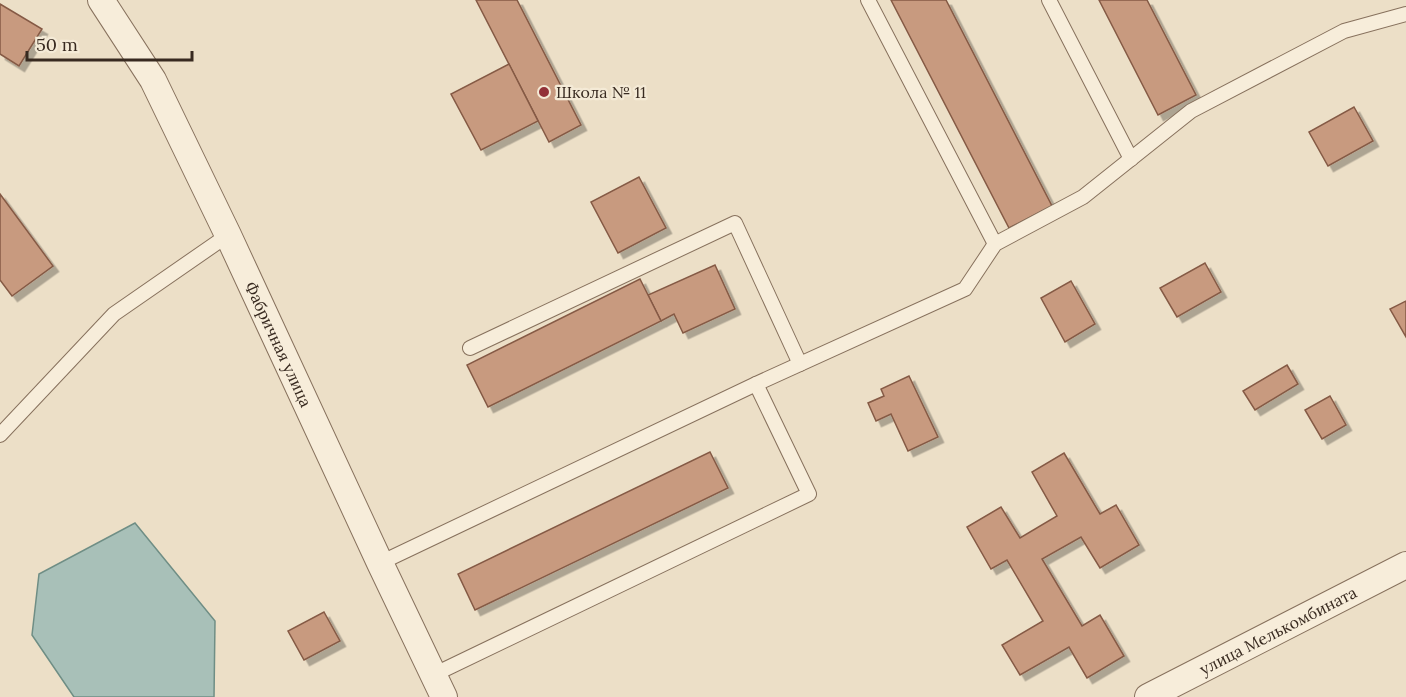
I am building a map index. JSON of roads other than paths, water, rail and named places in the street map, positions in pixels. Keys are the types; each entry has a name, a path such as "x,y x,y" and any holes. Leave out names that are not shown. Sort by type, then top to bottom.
{"street":[{"name":"Фабричная улица","path":"103,0 153,80 439,686"},
{"name":"улица Мелькомбината","path":"1164,693 1406,565"}],"lane":[{"path":"868,0 995,244"},
{"path":"1049,0 1131,159"},
{"path":"380,563 756,384 965,289 995,244 1083,197 1191,111 1344,31 1406,14"},
{"path":"470,348 735,223 800,364"},
{"path":"0,435 114,314 228,235"},
{"path":"439,686 809,494 756,384"}],"water":[{"path":"135,523 215,621 214,697 74,697 32,635 39,574"}],"place":[{"name":"Школа № 11","path":"544,92"}]}
